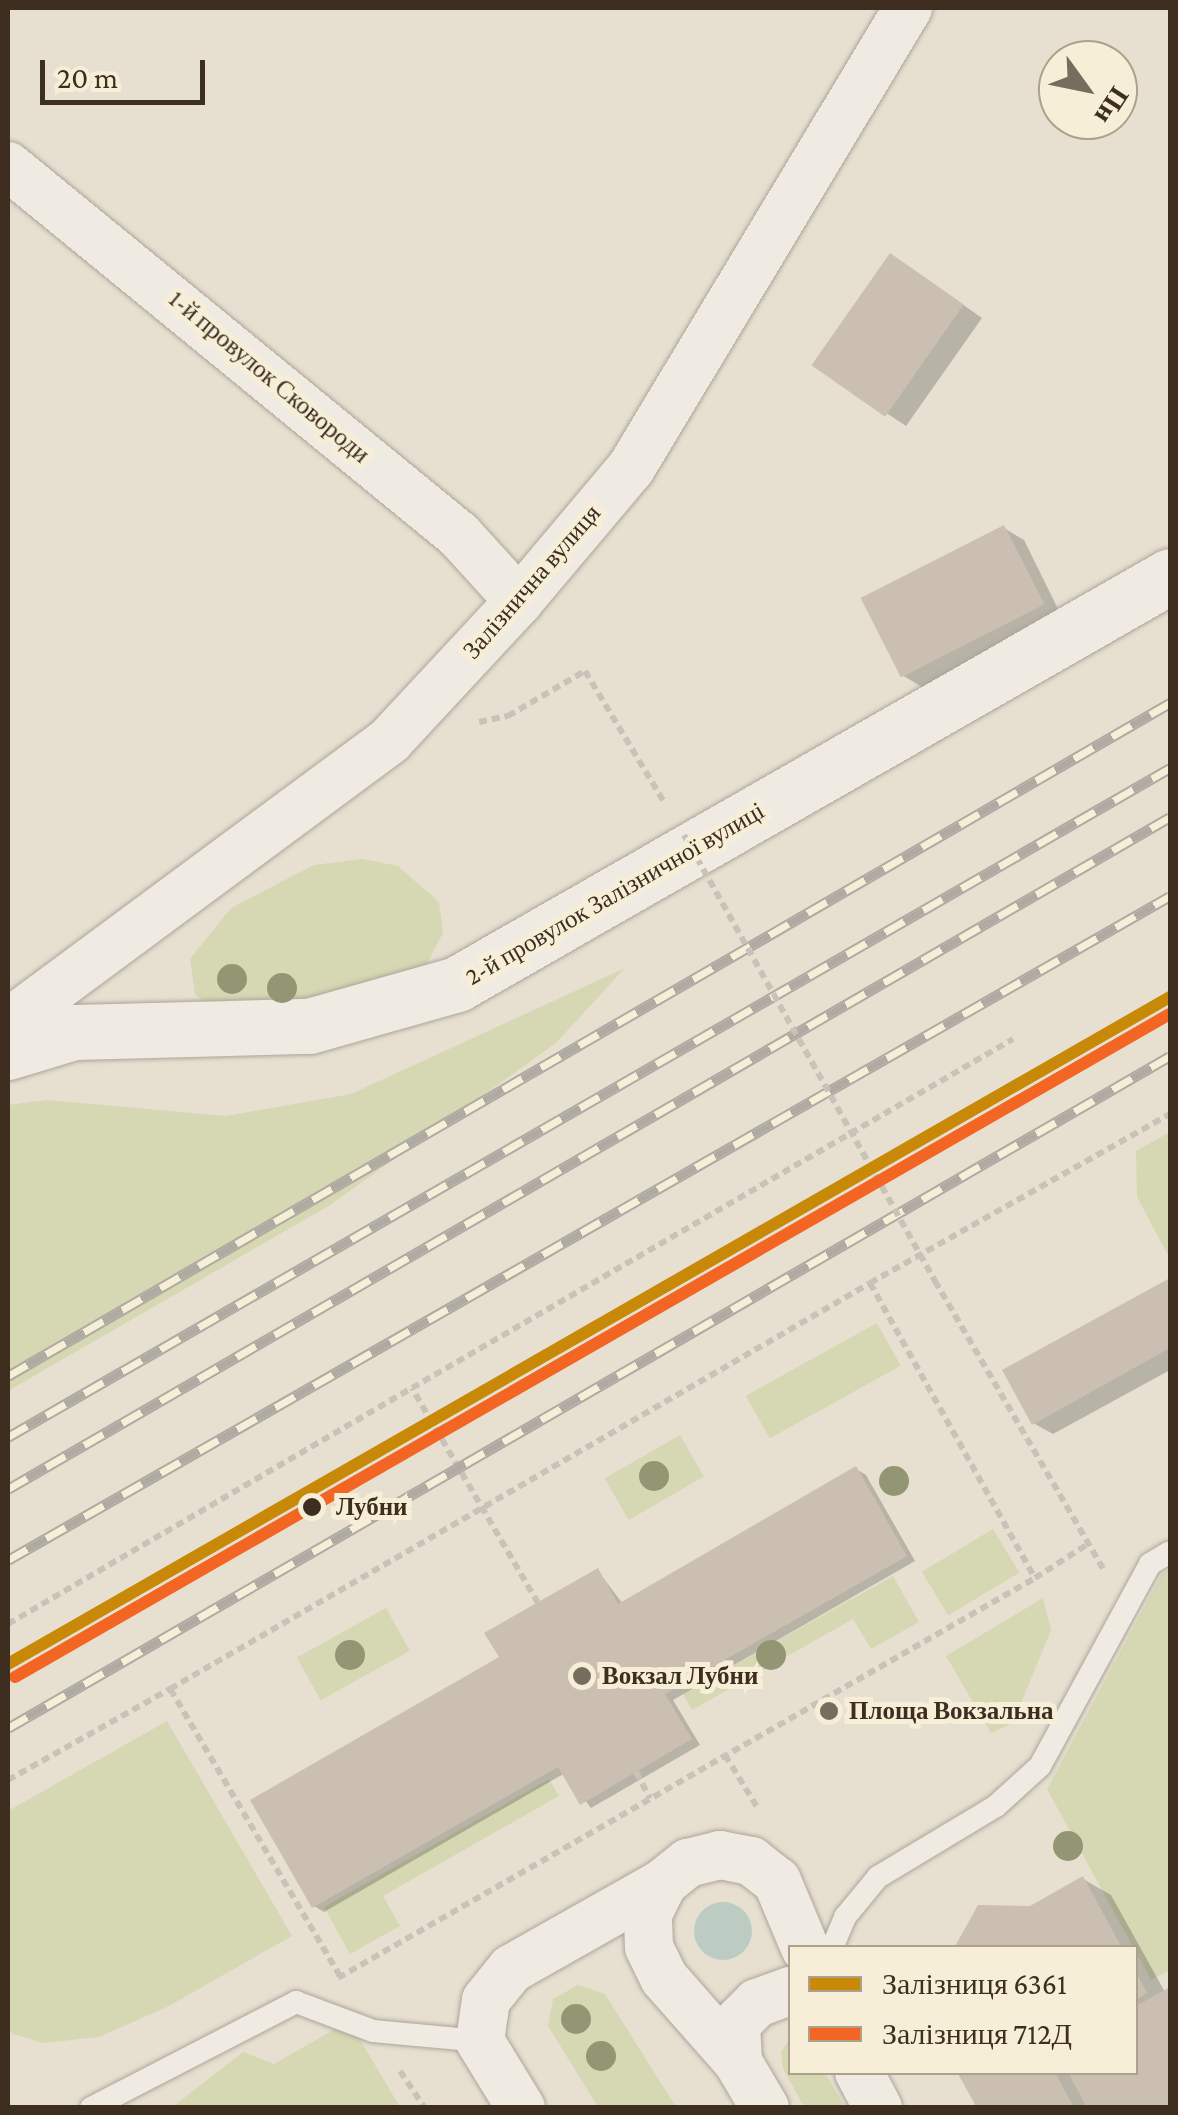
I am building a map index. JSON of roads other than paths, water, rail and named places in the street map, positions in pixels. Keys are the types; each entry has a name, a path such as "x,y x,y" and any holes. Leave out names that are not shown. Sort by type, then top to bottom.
{"street":[{"name":"Залізнична вулиця","path":"8,1024 390,740 519,601 631,468 908,8"},
{"name":"1-й провулок Сковороди","path":"8,166 459,535 519,601"},
{"name":"2-й провулок Залізничної вулиці","path":"8,1052 74,1032 308,1026 457,984 1170,576"},
{"path":"521,2108 480,2041 486,2000 511,1968 663,1883 688,1863 720,1855 751,1861 777,1881 804,1945"},
{"path":"663,1883 648,1914 648,1947 664,1978 738,2062 765,2108"},
{"path":"738,2062 736,2024 758,2003 788,1993"},
{"path":"861,2075 878,2108"}],"lane":[{"path":"833,1945 845,1917 878,1876 996,1806 1040,1766 1150,1564 1170,1552"},
{"path":"91,2108 296,2002 374,2031 480,2041"}],"railway":[{"path":"8,1376 1170,703"},
{"path":"8,1437 1170,768"},
{"path":"8,1489 1170,817"},
{"path":"8,1560 1170,896"},
{"path":"8,1728 1170,1056"}],"rail line":[{"name":"6361","path":"8,1664 1170,997"},
{"name":"712Д","path":"15,1677 1170,1014"}],"place":[{"name":"Лубни","path":"312,1507"},
{"name":"Вокзал Лубни","path":"582,1676"},
{"name":"Площа Вокзальна","path":"829,1711"}]}
